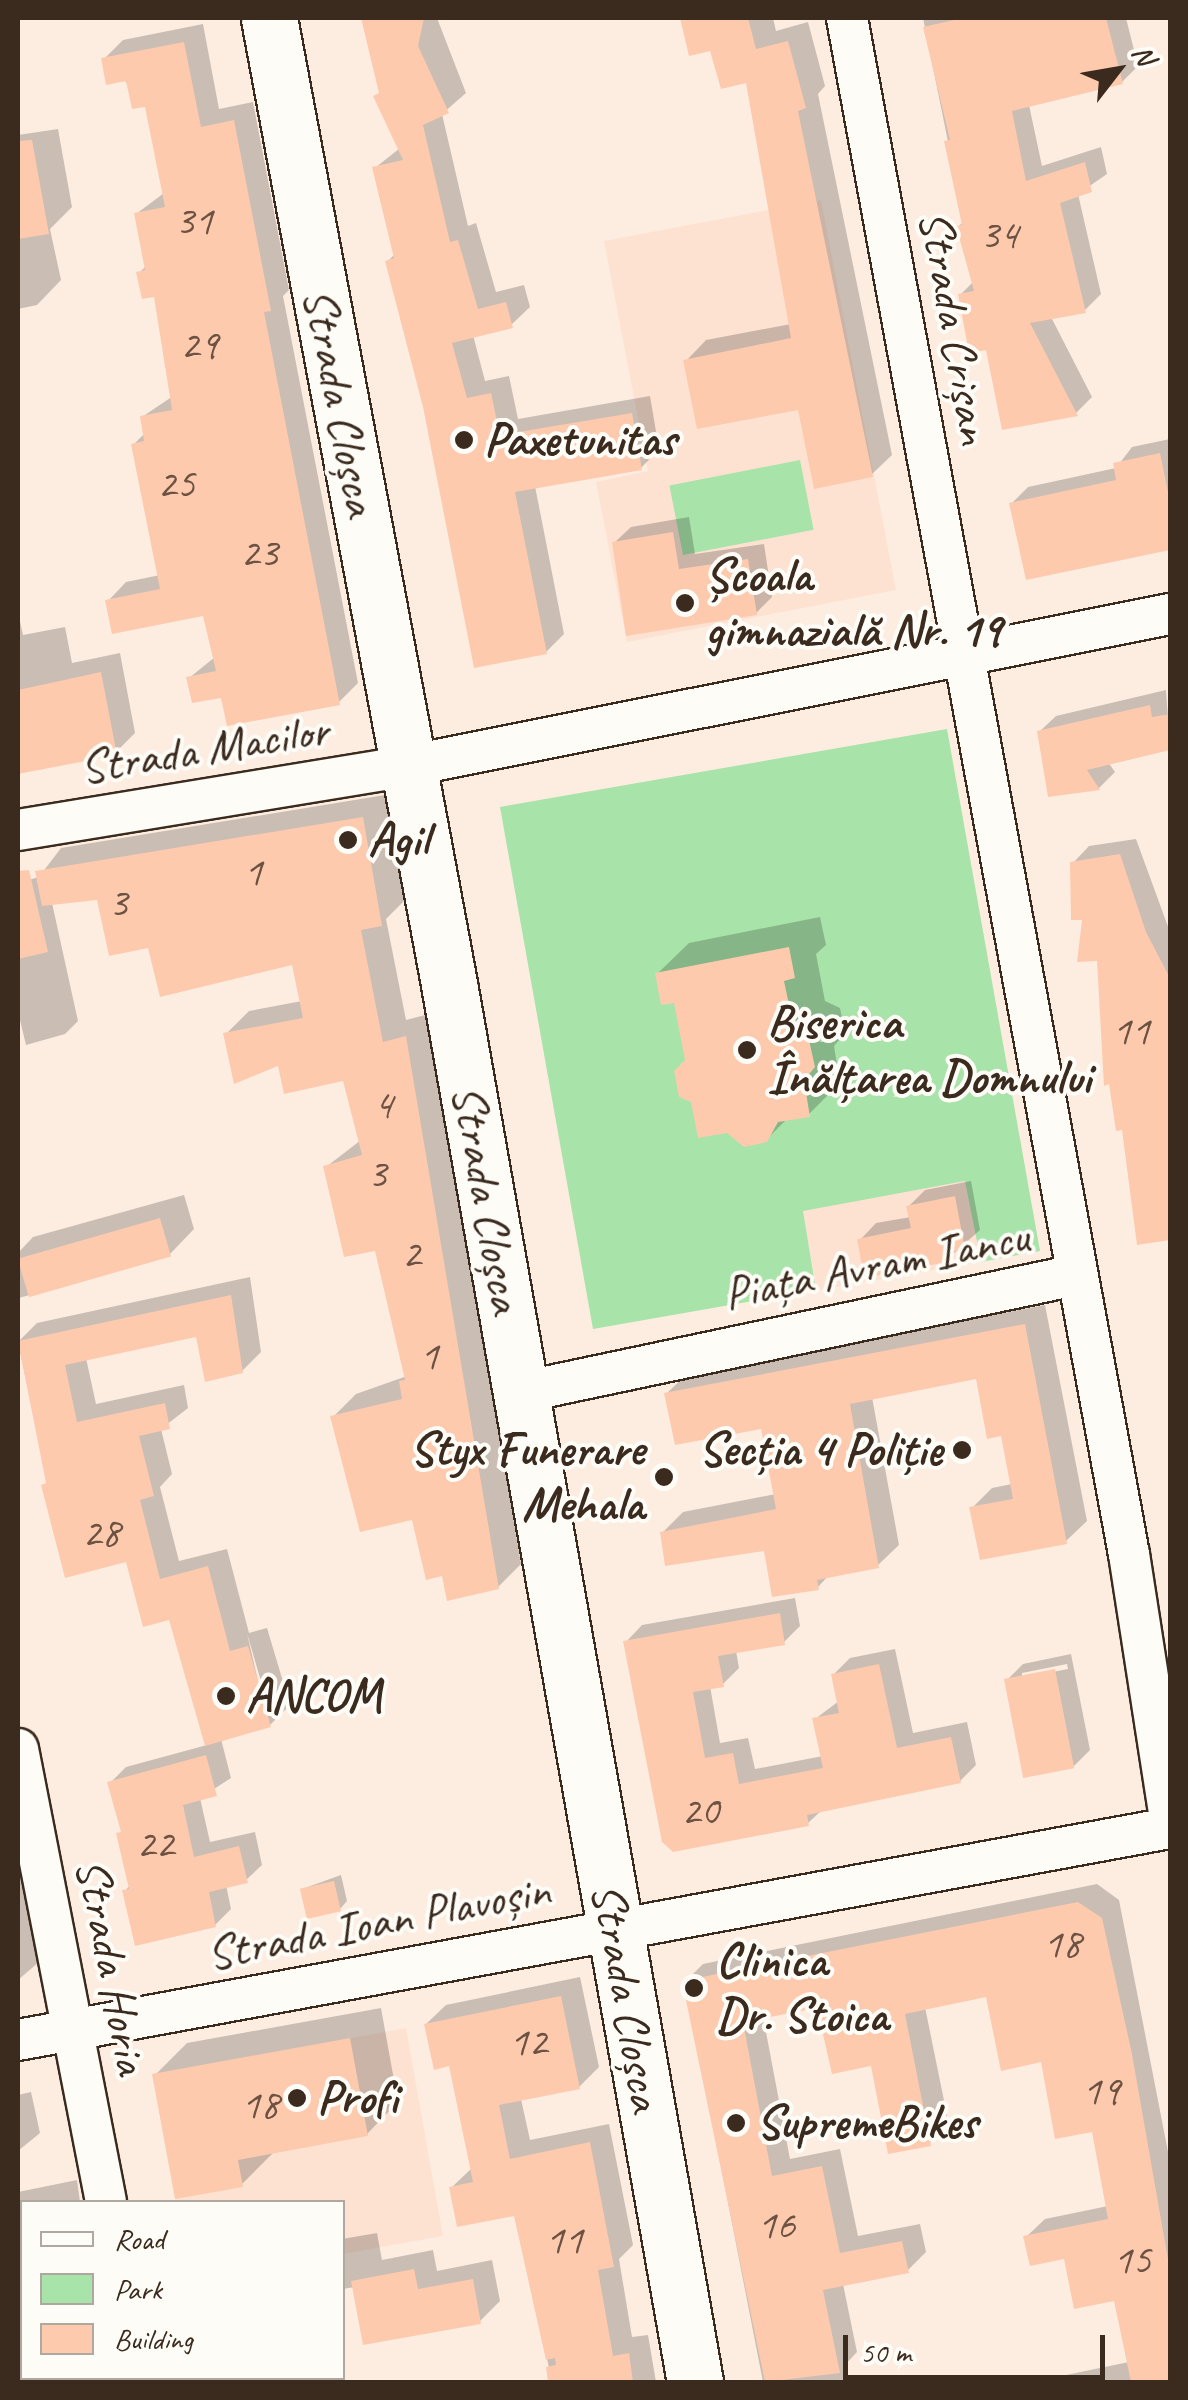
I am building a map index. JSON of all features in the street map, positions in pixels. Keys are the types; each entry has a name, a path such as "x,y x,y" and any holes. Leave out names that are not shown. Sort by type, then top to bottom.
{"main road":[{"name":"Strada Cloșca","path":"268,18 522,1392 695,2382"}],"street":[{"name":"Strada Crișan","path":"847,18 964,655"},
{"path":"407,766 1170,614"},
{"name":"Piața Avram Iancu","path":"522,1392 1076,1275 964,655"},
{"name":"Strada Macilor","path":"18,830 407,766"},
{"path":"1076,1275 1170,1819"},
{"name":"Strada Horia","path":"18,1749 106,2200"},
{"name":"Strada Ioan Plavoșin","path":"18,2040 1170,1828"}],"shaded area":[{"path":"821,200 896,590 627,642 596,482 648,471 604,241"},
{"path":"966,1181 980,1262 817,1291 803,1210"},
{"path":"406,2028 443,2236 345,2254 345,2200 176,2200 153,2074"}],"green space":[{"path":"800,460 814,530 683,555 669,485"},
{"path":"947,729 1040,1251 981,1262 965,1181 803,1211 816,1290 593,1329 500,807"}],"building":[{"path":"361,18 424,18 418,46 449,113 423,125 450,242 458,240 478,309 506,302 513,328 452,343 467,398 491,393 500,435 632,413 642,470 515,492 547,654 474,668 423,407 385,261 394,258 372,167 403,160 373,96 379,93"},
{"path":"680,18 748,18 756,49 788,41 806,108 798,111 873,477 814,489 798,410 697,429 683,360 791,338 746,83 721,89 710,51 689,56"},
{"path":"963,18 1106,18 1123,84 1012,111 1026,181 1085,162 1092,192 1060,203 1086,313 1030,323 1078,416 1002,430 986,350 969,353 958,294 974,291 956,226 962,225 944,141 950,140 923,27"},
{"path":"184,42 201,127 234,120 271,311 264,312 340,705 227,726 221,698 192,703 186,677 216,671 203,616 112,634 105,600 160,589 131,444 144,441 140,416 172,410 154,297 142,299 136,272 145,270 134,213 165,207 145,107 132,109 126,81 106,85 101,58"},
{"path":"32,140 49,234 18,239 18,141"},
{"path":"1160,453 1170,502 1170,550 1026,580 1009,503 1116,480 1113,463"},
{"path":"673,532 679,569 748,559 757,615 626,636 612,542"},
{"path":"101,672 117,755 18,774 18,690"},
{"path":"1150,705 1152,717 1170,714 1170,750 1087,770 1100,790 1048,797 1037,731"},
{"path":"363,817 382,926 361,930 383,1042 406,1036 499,1589 447,1601 442,1576 426,1580 412,1520 360,1532 330,1416 402,1399 399,1381 405,1380 375,1251 344,1257 323,1166 362,1155 343,1081 284,1094 278,1066 234,1084 223,1033 303,1018 292,965 160,997 148,948 109,956 97,900 42,906 35,871"},
{"path":"1120,854 1146,932 1170,978 1170,1240 1137,1245 1122,1130 1116,1131 1109,1084 1104,1086 1097,961 1077,962 1082,920 1071,920 1070,862"},
{"path":"29,870 48,952 18,959 18,871"},
{"name":"Biserica Înălțarea Domnului","path":"789,947 795,978 784,981 795,1033 809,1040 815,1067 804,1080 810,1117 778,1122 767,1142 744,1147 727,1133 698,1138 691,1102 679,1097 674,1071 685,1060 674,1003 661,1005 655,973"},
{"path":"955,1196 965,1249 945,1253 947,1262 864,1278 857,1239 911,1228 906,1206"},
{"path":"160,1218 171,1256 29,1297 18,1259"},
{"path":"231,1295 243,1373 205,1382 196,1337 65,1365 77,1422 165,1403 170,1429 139,1436 154,1496 140,1500 160,1579 208,1566 230,1651 248,1646 271,1727 205,1746 169,1620 143,1627 126,1562 65,1578 41,1485 46,1483 18,1341"},
{"path":"1025,1324 1067,1544 980,1560 969,1507 1013,1499 1001,1436 987,1439 976,1379 850,1404 879,1568 817,1580 819,1590 772,1597 764,1551 665,1566 660,1532 776,1509 761,1429 675,1445 664,1393"},
{"path":"780,1613 785,1645 718,1656 724,1687 693,1692 705,1758 733,1753 739,1784 823,1768 812,1718 839,1713 831,1674 879,1664 897,1748 951,1737 961,1783 807,1815 809,1826 673,1852 662,1842 623,1641"},
{"path":"1055,1669 1074,1768 1023,1778 1004,1679"},
{"path":"206,1755 217,1796 183,1805 194,1857 239,1846 248,1883 209,1892 216,1927 135,1946 122,1890 129,1889 116,1833 121,1832 107,1782"},
{"path":"334,1881 341,1911 307,1919 300,1889"},
{"path":"1078,1902 1102,1918 1132,2054 1170,2271 1170,2382 1131,2382 1114,2301 1074,2309 1064,2259 1030,2266 1023,2236 1108,2219 1092,2132 1055,2139 1041,2062 1001,2071 986,1997 905,2014 931,2146 888,2154 871,2066 832,2074 817,2008 743,2022 772,2176 822,2166 840,2253 902,2241 909,2273 823,2290 840,2373 765,2382 682,1981"},
{"path":"561,1996 580,2089 499,2105 510,2159 590,2142 614,2267 598,2270 613,2356 629,2353 633,2382 548,2382 546,2367 556,2365 555,2358 546,2360 514,2216 457,2227 449,2187 473,2182 449,2066 434,2070 424,2024"},
{"path":"350,2038 368,2136 238,2160 243,2187 175,2199 152,2074"},
{"path":"414,2269 418,2289 473,2279 481,2324 363,2345 351,2281"}],"place":[{"name":"Paxetunitas","path":"464,440"},
{"name":"Școala gimnazială Nr. 19","path":"685,603"},
{"name":"Agil","path":"348,840"},
{"name":"Biserica Înălțarea Domnului","path":"747,1050"},
{"name":"Secția 4 Poliție","path":"962,1450"},
{"name":"Styx Funerare Mehala","path":"664,1477"},
{"name":"ANCOM","path":"226,1696"},
{"name":"Clinica Dr. Stoica","path":"694,1988"},
{"name":"Profi","path":"297,2098"},
{"name":"SupremeBikes","path":"736,2123"}]}
